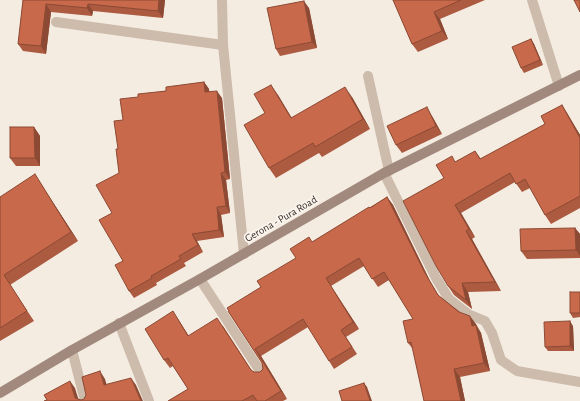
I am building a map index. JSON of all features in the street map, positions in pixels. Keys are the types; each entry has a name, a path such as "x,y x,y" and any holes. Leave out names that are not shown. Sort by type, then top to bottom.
{"main road":[{"name":"Gerona - Pura Road","path":"0,393 119,323 200,279 387,172 580,75"}],"street":[{"path":"222,0 223,45 244,254"},
{"path":"532,0 559,86"},
{"path":"56,22 223,45"},
{"path":"368,76 387,172 436,278 449,299 468,314 485,321 492,333 500,360 517,371 580,382"},
{"path":"200,279 262,374"},
{"path":"119,323 149,401"},
{"path":"72,350 85,401"}],"building":[{"path":"23,0 159,0 158,11 88,4 87,8 46,4 41,46 18,44"},
{"path":"393,0 461,0 434,12 442,31 412,44"},
{"path":"574,0 580,0 580,12"},
{"path":"304,1 312,42 276,49 267,8"},
{"path":"531,39 540,60 521,68 512,47"},
{"path":"204,82 205,92 217,91 225,172 221,173 226,206 217,207 219,230 192,234 198,245 179,256 181,259 151,276 152,278 129,291 115,265 123,261 99,220 112,213 96,185 119,173 116,149 118,149 114,121 123,120 120,99 138,97 138,94 166,91 166,87"},
{"path":"271,85 291,118 345,87 363,119 315,147 313,143 269,168 244,125 265,113 254,94"},
{"path":"562,105 580,138 580,196 545,215 525,179 516,184 510,173 455,205 469,229 466,231 495,282 462,283 466,300 448,286 436,266 403,201 444,178 436,165 452,156 455,162 475,151 480,159 545,124 541,116"},
{"path":"427,107 436,126 396,145 387,126"},
{"path":"10,127 34,127 35,158 10,158"},
{"path":"35,174 71,232 4,275 27,311 0,328 0,197"},
{"path":"387,197 425,273 438,295 459,312 470,316 472,326 476,325 484,363 454,369 461,401 424,401 411,342 408,343 403,321 413,319 384,272 372,279 359,258 326,278 353,322 341,330 352,347 329,361 303,319 255,349 281,391 265,401 257,401 253,395 242,401 168,401 188,389 168,358 164,360 145,329 173,311 188,336 217,318 251,370 254,372 260,372 263,369 262,363 227,308 261,287 257,281 296,258 290,249 309,237 312,242"},
{"path":"575,228 576,250 521,251 520,229"},
{"path":"570,292 580,292 580,313 570,313"},
{"path":"570,321 570,346 545,347 544,322"},
{"path":"100,371 104,385 131,378 141,401 44,401 47,400 44,395 70,381 75,398 81,400 84,399 86,395 82,377"},
{"path":"364,383 370,401 342,401 339,391"}]}
